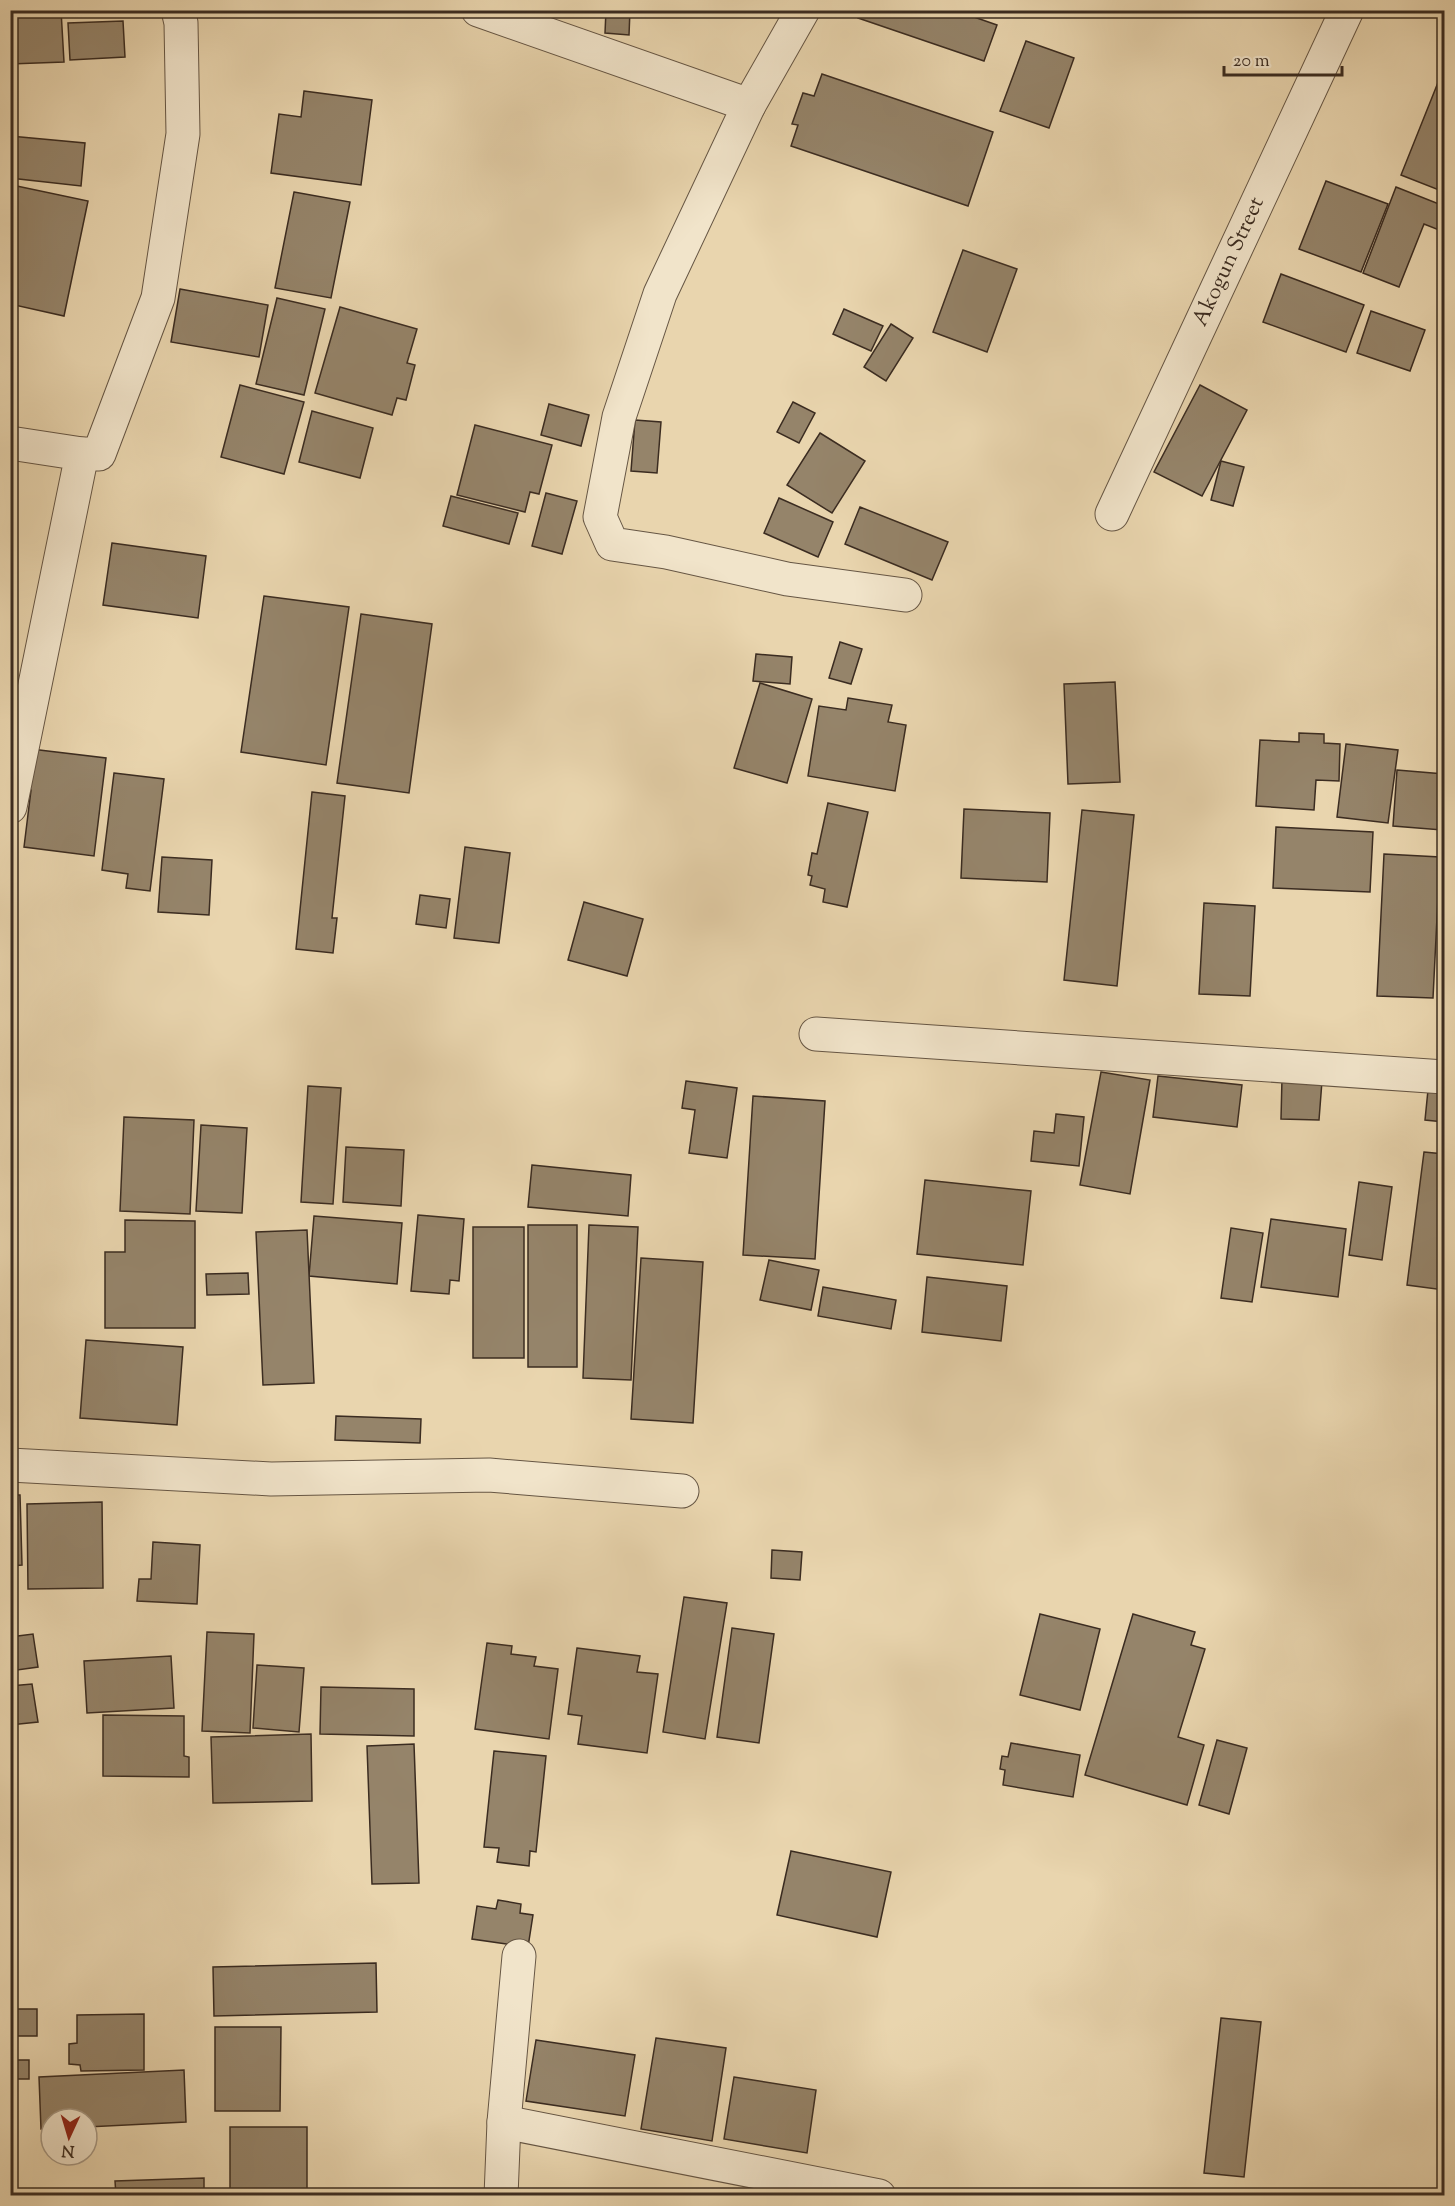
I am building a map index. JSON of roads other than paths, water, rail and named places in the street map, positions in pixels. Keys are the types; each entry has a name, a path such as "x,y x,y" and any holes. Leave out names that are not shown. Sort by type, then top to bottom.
{"street":[{"path":"10,443 82,454 99,454 158,298 183,134 181,23 178,10"},
{"path":"478,10 749,105"},
{"path":"803,10 749,105 660,294 619,417 600,517 612,543 666,552 787,579 904,595"},
{"name":"Akogun Street","path":"1112,514 1347,10"},
{"path":"10,807 82,454"},
{"path":"816,1034 1444,1077"},
{"path":"10,1465 271,1479 489,1475 682,1491"},
{"path":"501,2196 504,2122 519,1956"},
{"path":"504,2122 879,2196"}]}
